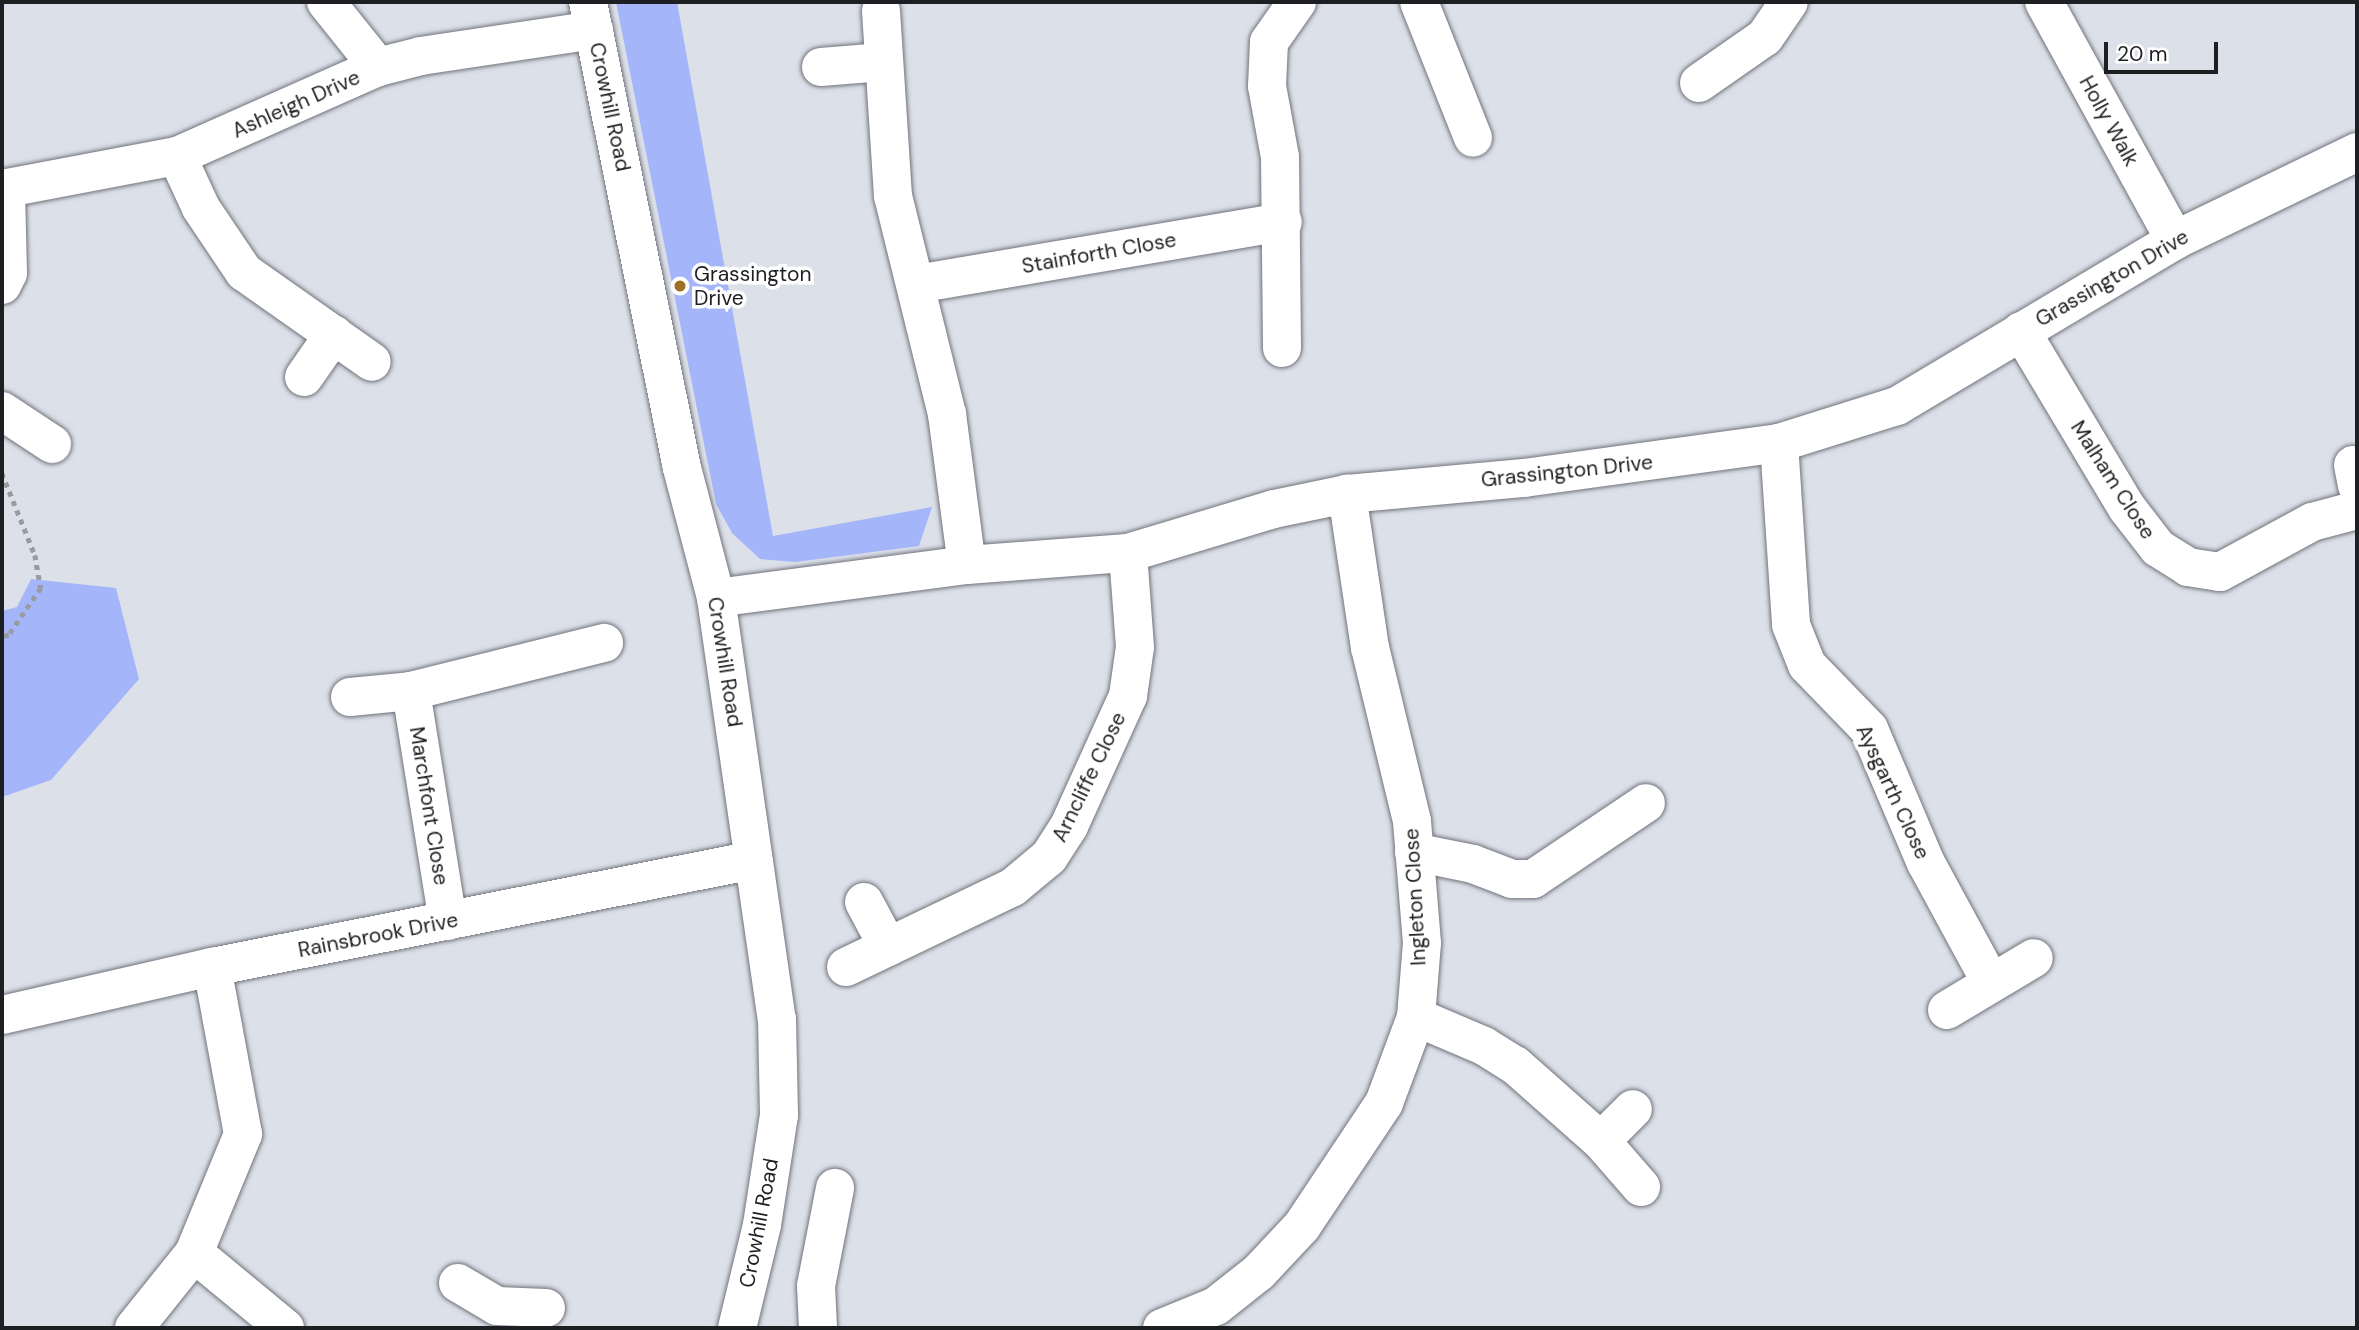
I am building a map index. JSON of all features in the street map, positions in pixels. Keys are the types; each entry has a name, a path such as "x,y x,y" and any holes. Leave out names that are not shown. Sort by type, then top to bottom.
{"street":[{"path":"326,2 378,67"},
{"path":"1282,348 1283,222 1280,157 1267,86 1265,17 1297,2"},
{"path":"1699,83 1765,37 1788,2"},
{"name":"Holly Walk","path":"2044,2 2175,240"},
{"path":"1422,10 1473,138"},
{"path":"881,11 893,196 947,414 967,565"},
{"name":"Ashleigh Drive","path":"4,189 177,156 378,67 591,16"},
{"name":"Crowhill Road","path":"591,16 682,468 716,598 777,1019 779,1115 761,1225 737,1328"},
{"path":"821,67 883,62"},
{"name":"Grassington Drive","path":"716,598 967,565 1128,553 1274,509 1347,494 1524,478 1779,443 1896,406 2175,240 2357,152"},
{"path":"177,156 201,208 244,272 372,362"},
{"path":"2,285 8,273 4,189"},
{"name":"Stainforth Close","path":"916,284 1283,222"},
{"name":"Malham Close","path":"2021,331 2127,508 2158,548 2188,568 2220,572 2312,522 2357,510"},
{"path":"304,377 334,334"},
{"path":"6,426 52,444"},
{"name":"Aysgarth Close","path":"1779,443 1791,625 1807,665 1869,729 1926,863 1990,981"},
{"name":"Ingleton Close","path":"1162,1328 1216,1306 1259,1272 1302,1226 1384,1103 1416,1017 1422,943 1412,821 1370,648 1347,494"},
{"name":"Arncliffe Close","path":"846,967 1013,887 1049,857 1069,826 1128,696 1135,647 1128,553"},
{"path":"350,696 411,691 604,643"},
{"name":"Marchfont Close","path":"411,691 448,921"},
{"path":"1414,852 1473,864 1512,879 1533,879 1646,803"},
{"name":"Rainsbrook Drive","path":"2,1015 212,967 754,860"},
{"path":"864,902 888,947"},
{"path":"1947,1010 1990,981 2034,958"},
{"path":"134,1328 194,1253 243,1134 212,967"},
{"path":"1416,1017 1484,1045 1516,1065 1601,1142 1641,1187"},
{"path":"1601,1142 1633,1109"},
{"path":"818,1328 816,1286 835,1188"},
{"path":"194,1253 285,1328"},
{"path":"458,1283 495,1317 546,1308"}],"path":[{"path":"2,472 35,555 41,588 9,635 2,637"}],"shaded area":[{"path":"616,2 677,2 773,536 932,507 919,546 795,562 760,559 732,533 716,504"},
{"path":"31,579 116,588 139,679 51,780 2,797 2,611 17,607"}],"place":[{"name":"Grassington Drive","path":"680,286"}]}
